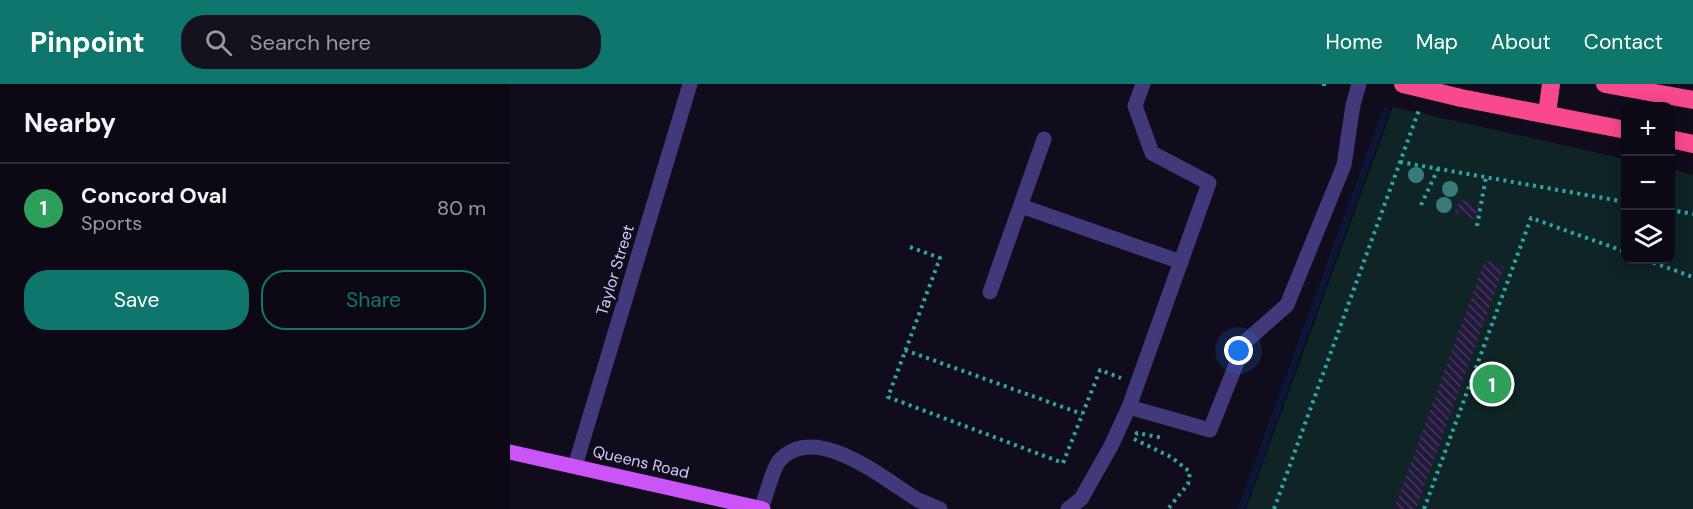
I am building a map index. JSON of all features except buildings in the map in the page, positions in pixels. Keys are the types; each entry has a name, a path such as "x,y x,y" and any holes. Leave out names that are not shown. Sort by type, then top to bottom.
{"highway":[{"path":"1403,84 1461,98 1621,129"},
{"path":"1547,114 1551,84"},
{"path":"1605,84 1661,89 1693,100"},
{"path":"1675,140 1693,144"}],"main road":[{"name":"Queens Road","path":"510,452 762,509"}],"street":[{"name":"Taylor Street","path":"575,466 690,84"},
{"path":"1068,509 1081,499 1112,446 1129,407 1209,183 1152,153 1135,106 1143,84"},
{"path":"1129,407 1210,430 1245,342 1287,305 1344,165 1353,105 1359,84"},
{"path":"990,292 1044,139"},
{"path":"1021,206 1181,262"},
{"path":"762,509 778,462 797,448 817,447 858,461 920,501 940,509"}],"path":[{"path":"1274,509 1420,107"},
{"path":"1400,162 1621,201"},
{"path":"1421,205 1438,169"},
{"path":"1477,226 1486,177"},
{"path":"1675,211 1693,214"},
{"path":"1424,509 1531,218 1621,250"},
{"path":"909,247 939,258 888,397 1062,463 1100,370 1138,385"},
{"path":"1657,264 1693,277"},
{"path":"905,350 1083,414"},
{"path":"1168,509 1188,484 1190,472 1171,457 1133,439 1137,433 1179,441 1184,423"}],"green space":[{"path":"1393,107 1621,158 1621,264 1675,264 1675,170 1693,175 1693,509 1246,509"}],"waterway":[{"path":"1241,509 1386,111"}],"place":[{"name":"Concord Oval","path":"1492,384"}]}
